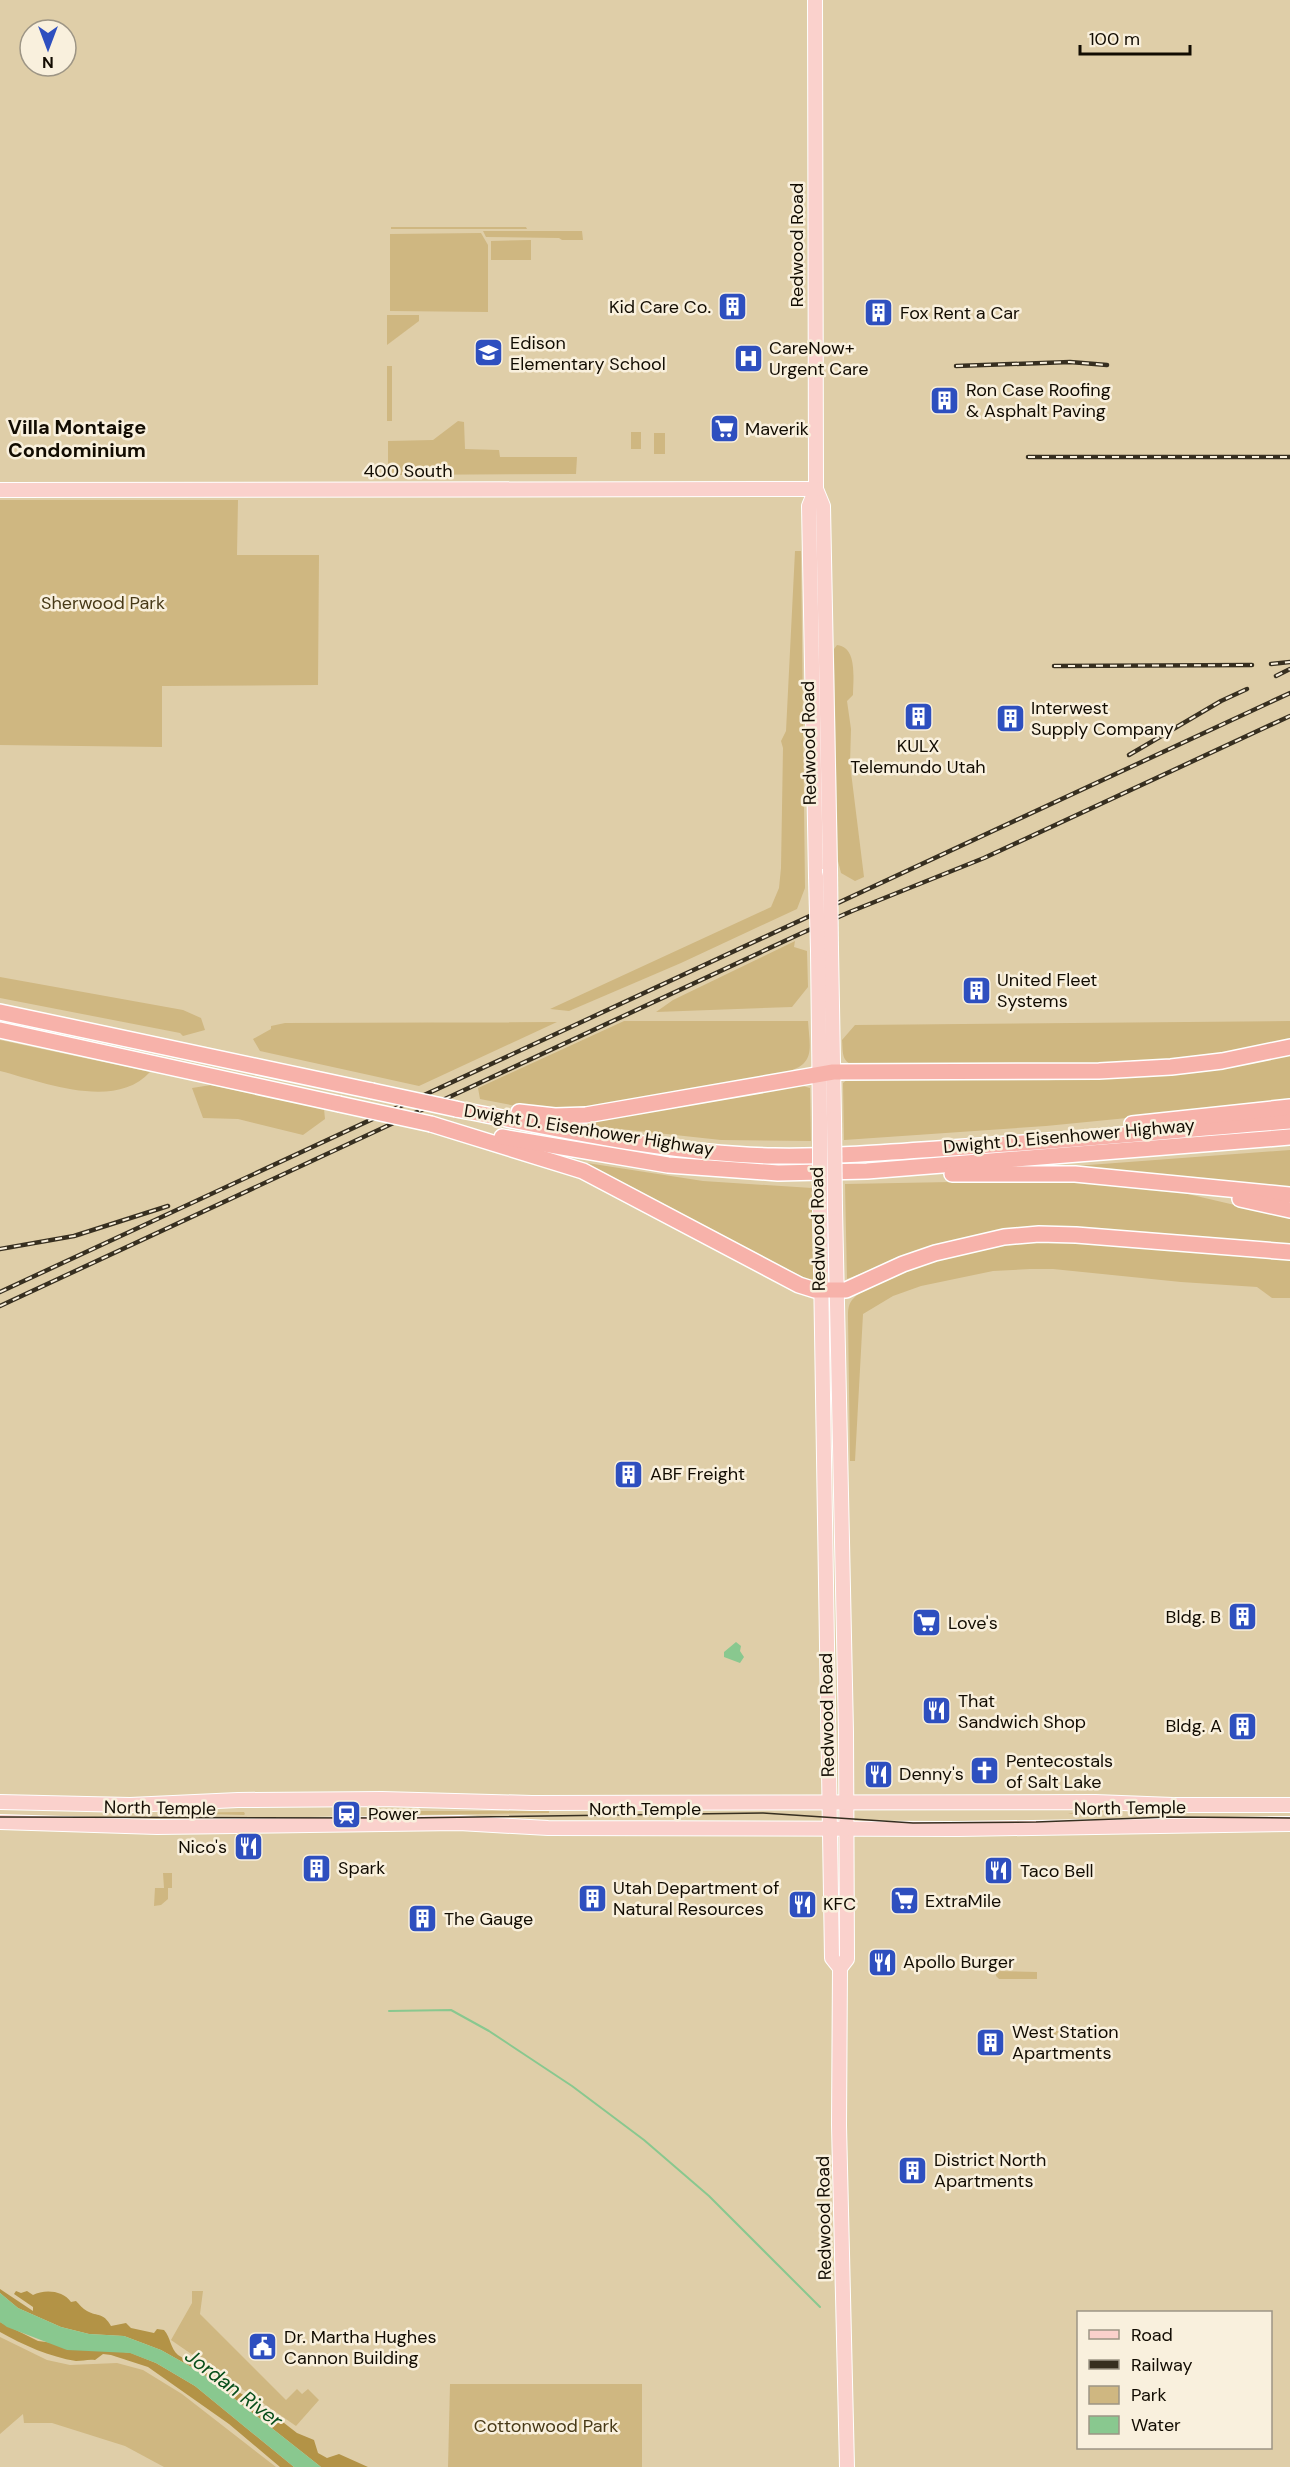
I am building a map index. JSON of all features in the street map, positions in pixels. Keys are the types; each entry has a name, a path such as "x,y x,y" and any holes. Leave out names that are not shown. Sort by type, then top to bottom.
{"highway":[{"name":"Dwight D. Eisenhower Highway","path":"0,1012 558,1130 722,1153 774,1156 871,1154 1290,1121"},
{"name":"Dwight D. Eisenhower Highway","path":"0,1030 430,1124 668,1165 778,1173 879,1170 1290,1137"},
{"path":"458,1110 484,1108 541,1115 586,1115 826,1073 1099,1071 1191,1065 1290,1047"},
{"path":"871,1154 1290,1107"},
{"path":"430,1124 583,1171 799,1285 829,1291 849,1289 935,1252 1004,1237 1039,1234 1290,1252"},
{"path":"778,1173 1075,1174 1290,1195"},
{"path":"1181,1185 1290,1210"}],"main road":[{"name":"Redwood Road","path":"815,0 816,489 823,506 830,869 824,950"},
{"name":"Redwood Road","path":"816,489 809,506 816,876 824,950 827,1119 835,1208 829,1291 832,1958 840,1968"},
{"name":"400 South","path":"0,490 816,489"},
{"name":"Redwood Road","path":"827,1119 820,1207 829,1291 846,1803 847,1959 840,1968 839,2126 847,2467"},
{"name":"North Temple","path":"0,1802 130,1805 238,1800 382,1799 477,1803 1095,1802 1290,1805"},
{"name":"North Temple","path":"0,1822 165,1827 459,1823 548,1828 958,1829 1290,1824"}],"green space":[{"path":"391,227 526,227 527,229 391,229"},
{"path":"483,231 582,231 583,240 486,237"},
{"path":"481,233 488,245 488,312 390,311 390,234"},
{"path":"531,240 531,260 491,260 491,241"},
{"path":"387,315 419,315 419,321 387,345"},
{"path":"387,366 392,366 392,421 387,421"},
{"path":"458,421 464,422 465,449 499,450 500,457 577,457 576,474 388,475 388,441 433,440"},
{"path":"631,432 641,432 641,449 631,449"},
{"path":"654,433 665,433 665,454 654,454"},
{"name":"Sherwood Park","path":"0,500 238,500 237,555 319,555 318,685 162,686 162,747 0,745"},
{"path":"795,551 801,551 805,888 797,909 681,963 569,1011 550,1009 771,907 779,888 781,868 783,748 781,741 786,731"},
{"path":"837,645 844,647 848,652 853,665 853,695 847,701 851,729 850,764 864,877 855,881 841,873 838,861 834,649"},
{"path":"795,941 794,947 807,951 808,987 792,1007 656,1012 673,1000"},
{"path":"0,977 183,1010 201,1018 205,1030 183,1036 180,1033 0,998"},
{"path":"624,1021 808,1021 809,1055 801,1066 783,1073 614,1107 532,1109 480,1099 478,1088"},
{"path":"1290,1021 1290,1040 1236,1050 1128,1062 1018,1066 854,1065 845,1059 842,1040 855,1025"},
{"path":"557,1022 419,1086 260,1051 253,1039 271,1029 271,1026 285,1023"},
{"path":"0,1040 150,1072 135,1084 118,1090 98,1092 57,1086 0,1071"},
{"path":"1290,1054 1290,1102 1046,1126 844,1140 843,1083 848,1079 1070,1080 1126,1077 1181,1073"},
{"path":"211,1085 324,1109 325,1119 303,1135 238,1119 203,1118 192,1088"},
{"path":"799,1085 810,1088 811,1141 721,1140 583,1125 584,1119"},
{"path":"1290,1150 1290,1191 1062,1167"},
{"path":"587,1163 703,1181 812,1188 814,1279 809,1280 585,1168"},
{"path":"1055,1180 1107,1182 1175,1191 1290,1218 1290,1248 1015,1229 987,1233 930,1247 847,1279 845,1184"},
{"path":"1032,1241 1055,1241 1272,1260 1290,1259 1290,1298 1272,1298 1257,1287 1053,1269 993,1271 921,1286 893,1296 863,1314 855,1461 850,1461 848,1315 852,1300 874,1285 923,1264 995,1246"},
{"path":"1089,1808 1149,1810 1068,1814"},
{"path":"409,1811 549,1811 549,1813 409,1815"},
{"path":"244,1812 245,1814 244,1815 174,1813"},
{"path":"163,1873 172,1873 172,1888 168,1888 168,1899 161,1905 154,1906 155,1888 164,1888"},
{"path":"996,1971 1037,1972 1037,1979 999,1979"},
{"path":"1042,2031 1080,2031 1082,2034 1042,2035"},
{"path":"192,2291 203,2291 200,2314 286,2400 297,2389 302,2394 308,2389 319,2400 296,2426 171,2340 192,2303"},
{"path":"0,2337 47,2360 70,2365 117,2363 143,2370 182,2394 276,2467 164,2467 125,2446 52,2423 24,2423 23,2414 0,2434"},
{"name":"Cottonwood Park","path":"450,2384 642,2384 642,2467 448,2467"}],"shaded area":[{"path":"0,2289 33,2311 33,2307 14,2294 16,2291 21,2293 27,2291 33,2295 48,2291 58,2293 71,2302 76,2301 87,2311 103,2317 111,2326 126,2323 131,2328 154,2333 157,2329 164,2330 178,2355 266,2409 297,2433 314,2440 318,2453 327,2458 339,2454 368,2467 321,2467 202,2373 161,2350 124,2336 89,2334 61,2327 18,2308 0,2293"},
{"path":"0,2322 38,2341 131,2353 156,2363 195,2386 294,2467 280,2467 229,2424 148,2367 103,2354 95,2360 76,2361 56,2357 0,2332"}],"water":[{"path":"736,1642 741,1646 740,1651 744,1657 740,1663 724,1657 724,1652"},
{"path":"0,2293 18,2308 61,2327 89,2334 124,2336 161,2350 202,2373 321,2467 294,2467 195,2386 156,2363 130,2353 67,2350 7,2327 0,2322"}],"waterway":[{"path":"389,2011 451,2010 489,2031 572,2086 644,2140 709,2196 820,2307"}],"tram line":[{"path":"0,1817 406,1818 763,1813 913,1823 1036,1822 1168,1817 1290,1818"}],"railway":[{"path":"956,366 1070,362 1107,365"},
{"path":"1028,457 1290,457"},
{"path":"1271,664 1290,662"},
{"path":"1054,666 1252,665"},
{"path":"1276,676 1290,669"},
{"path":"1129,755 1221,701 1247,689"},
{"path":"0,1292 1290,693"},
{"path":"0,1306 802,933 984,858 1290,716"},
{"path":"0,1249 74,1236 168,1206"}],"place":[{"name":"Kid Care Co.","path":"732,307"},
{"name":"Fox Rent a Car","path":"879,313"},
{"name":"Edison Elementary School","path":"489,353"},
{"name":"CareNow+ Urgent Care","path":"748,358"},
{"name":"Ron Case Roofing & Asphalt Paving","path":"945,400"},
{"name":"Maverik","path":"724,429"},
{"name":"KULX Telemundo Utah","path":"918,717"},
{"name":"Interwest Supply Company","path":"1010,718"},
{"name":"United Fleet Systems","path":"976,990"},
{"name":"ABF Freight","path":"629,1474"},
{"name":"Bldg. B","path":"1242,1617"},
{"name":"Love's","path":"927,1623"},
{"name":"That Sandwich Shop","path":"937,1711"},
{"name":"Bldg. A","path":"1243,1726"},
{"name":"Pentecostals of Salt Lake","path":"985,1771"},
{"name":"Denny's","path":"878,1774"},
{"name":"Power","path":"347,1814"},
{"name":"Nico's","path":"248,1847"},
{"name":"Spark","path":"317,1868"},
{"name":"Taco Bell","path":"999,1871"},
{"name":"Utah Department of Natural Resources","path":"592,1898"},
{"name":"ExtraMile","path":"904,1901"},
{"name":"KFC","path":"802,1904"},
{"name":"The Gauge","path":"423,1919"},
{"name":"Apollo Burger","path":"882,1962"},
{"name":"West Station Apartments","path":"991,2042"},
{"name":"District North Apartments","path":"913,2170"},
{"name":"Dr. Martha Hughes Cannon Building","path":"263,2347"}],"district":[{"name":"Villa Montaige Condominium","path":"77,438"}],"water label":[{"name":"Jordan River","path":"234,2388"}]}
